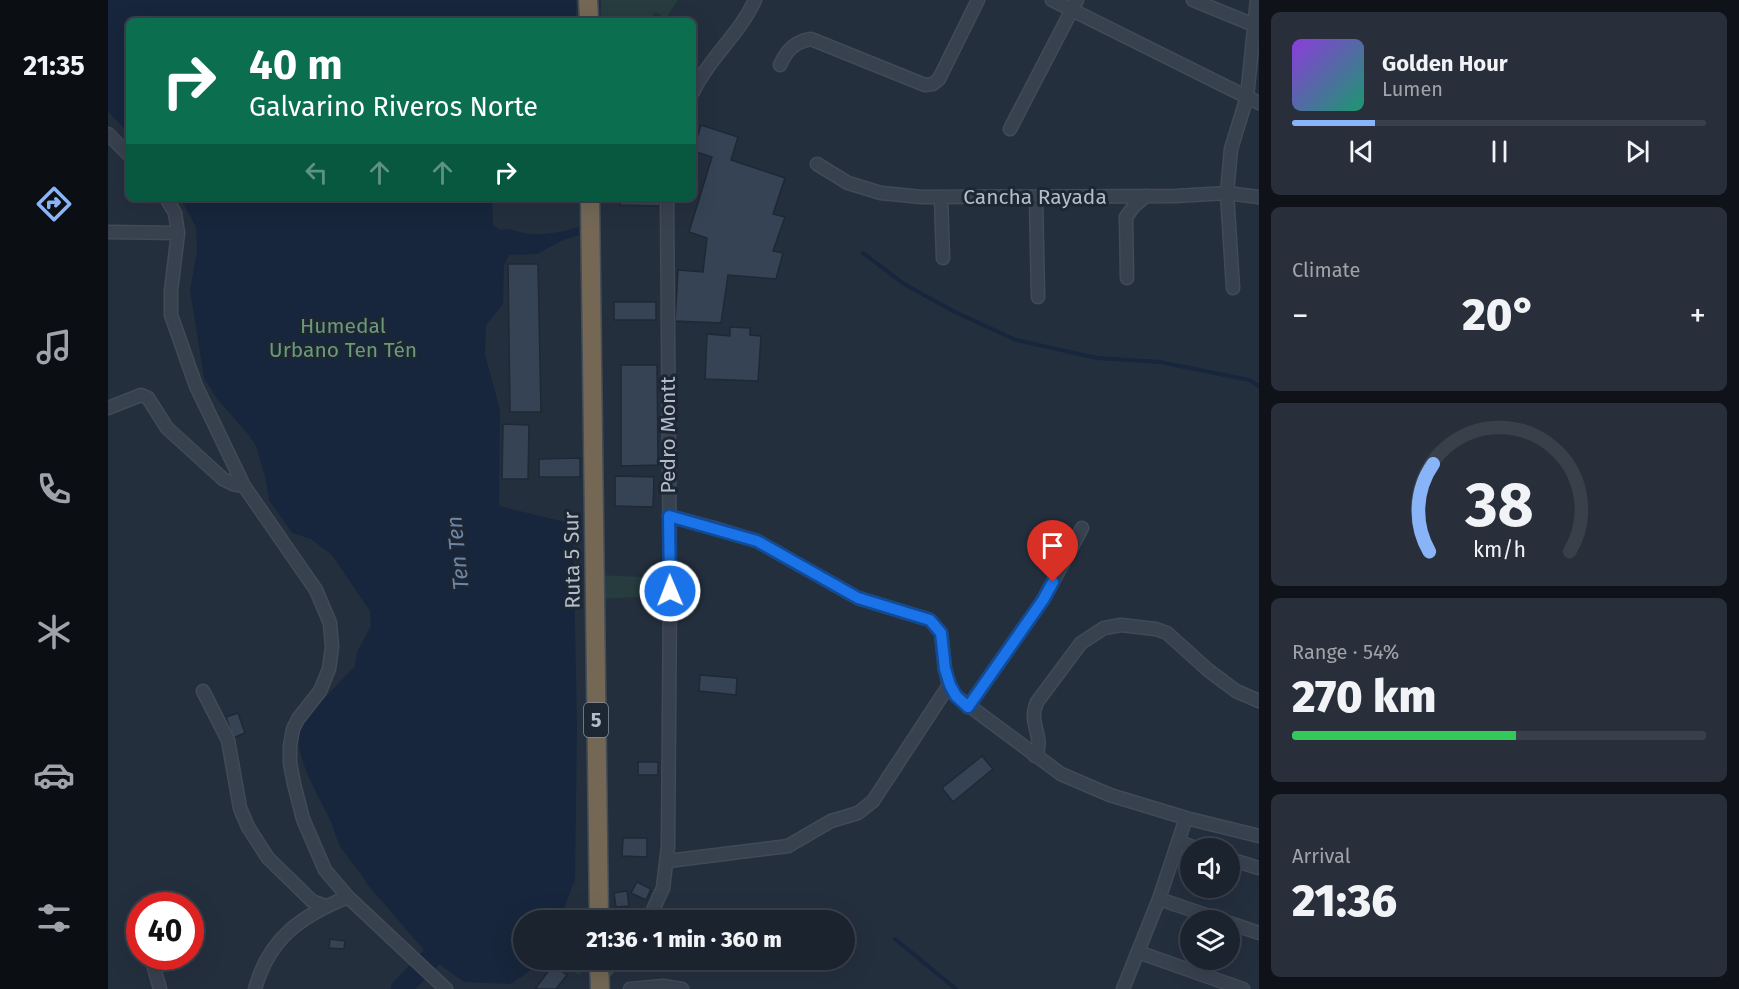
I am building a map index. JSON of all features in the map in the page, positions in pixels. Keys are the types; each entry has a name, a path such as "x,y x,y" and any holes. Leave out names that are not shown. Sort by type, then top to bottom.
{"highway":[{"path":"588,0 588,18"},
{"name":"Ruta 5 Sur","path":"590,201 599,910"}],"street":[{"path":"696,87 703,74 743,24 755,0"},
{"path":"780,65 786,52 794,45 812,39 925,86 933,84 939,79 978,0"},
{"path":"1052,0 1075,5 1259,103"},
{"path":"1192,0 1254,25"},
{"path":"1233,288 1227,193 1231,149 1247,97 1257,0"},
{"path":"1010,129 1075,5"},
{"path":"108,134 126,152"},
{"name":"Cancha Rayada","path":"817,164 848,183 881,193 941,197 1036,197 1227,193 1259,197"},
{"path":"1127,278 1126,217 1146,196"},
{"path":"941,197 943,258"},
{"path":"1036,197 1038,297"},
{"path":"168,201 175,213 178,233 171,291 171,315 196,386 244,486 316,590 330,623 332,647 329,669 320,691 293,729 290,763 298,803 325,870 348,897 446,989"},
{"name":"Pedro Montt","path":"653,910 663,888 668,861 667,201"},
{"path":"108,232 178,233"},
{"path":"108,408 141,395 148,398 167,428 223,479 244,486"},
{"path":"669,516 757,541 858,598 930,620 941,633 945,669 956,696 1061,774 1110,795 1186,818 1259,836"},
{"path":"968,707 1043,600 1082,528"},
{"path":"1035,756 1039,746 1034,723 1037,702 1082,643 1104,628 1120,625 1138,626 1167,633 1236,691 1259,700"},
{"path":"668,861 788,846 831,821 858,813 873,801 950,685"},
{"path":"203,692 228,740 240,808 248,827 268,858 312,901 325,906"},
{"path":"1123,989 1159,899 1186,818"},
{"path":"1240,862 1259,868"},
{"path":"255,989 262,965 277,943 298,922 325,906 348,897"},
{"path":"1159,899 1192,910"},
{"path":"1240,926 1259,933"},
{"path":"1138,952 1243,989"},
{"path":"155,970 160,989"},
{"path":"630,989 663,986 682,989"}],"green space":[{"path":"601,0 678,0 666,18 655,12 652,18 601,18"},
{"path":"598,575 662,578 662,596 597,599"},
{"path":"570,970 581,970 581,976"}],"water":[{"path":"108,0 576,0 576,18 126,18 126,130 108,112"},
{"name":"Humedal Urbano Ten Tén","path":"182,201 492,201 493,225 500,230 538,234 579,227 579,235 561,241 537,254 509,255 504,266 503,304 486,325 485,354 500,410 499,506 573,524 577,727 575,879 563,910 513,910 513,970 530,970 510,984 464,982 431,958 367,884 343,851 307,773 299,748 300,724 355,666 357,652 371,626 370,611 332,555 311,539 292,533 269,500 256,446 218,400 204,378 190,290 197,252 196,227"}],"building":[{"path":"701,125 738,137 731,160 785,178 773,214 785,217 773,251 783,253 776,279 728,275 721,323 675,321 678,270 703,272 707,238 689,232 712,157 696,152 696,141"},
{"path":"620,201 660,201 660,206 620,205"},
{"path":"508,264 538,264 541,412 510,412"},
{"path":"614,302 656,302 656,320 614,320"},
{"path":"730,327 750,328 750,335 761,336 758,381 705,379 707,334 730,336"},
{"path":"621,365 657,365 658,465 621,466"},
{"path":"503,424 529,425 528,479 502,479"},
{"path":"580,458 580,477 539,477 539,459"},
{"path":"615,476 654,477 653,507 615,506"},
{"path":"700,675 737,678 736,695 699,691"},
{"path":"238,713 245,733 233,738 226,717"},
{"path":"982,756 993,769 953,802 942,788"},
{"path":"638,762 658,762 658,775 638,775"},
{"path":"623,838 647,838 647,857 622,856"},
{"path":"637,882 651,889 646,900 631,893"},
{"path":"627,891 629,906 616,907 614,893"},
{"path":"330,939 345,941 344,949 329,948"},
{"path":"549,970 560,970 567,975 556,989 535,989"}],"waterway":[{"path":"863,253 904,284 955,312 1016,340 1097,358 1160,362 1249,380 1259,386"},
{"name":"Ten Ten","path":"401,989 431,958 442,932"},
{"path":"895,939 956,989"}],"route":[{"path":"670,591 669,516 757,541 858,598 930,620 941,633 945,669 950,685 956,696 968,707 1043,600 1053,582"}]}
